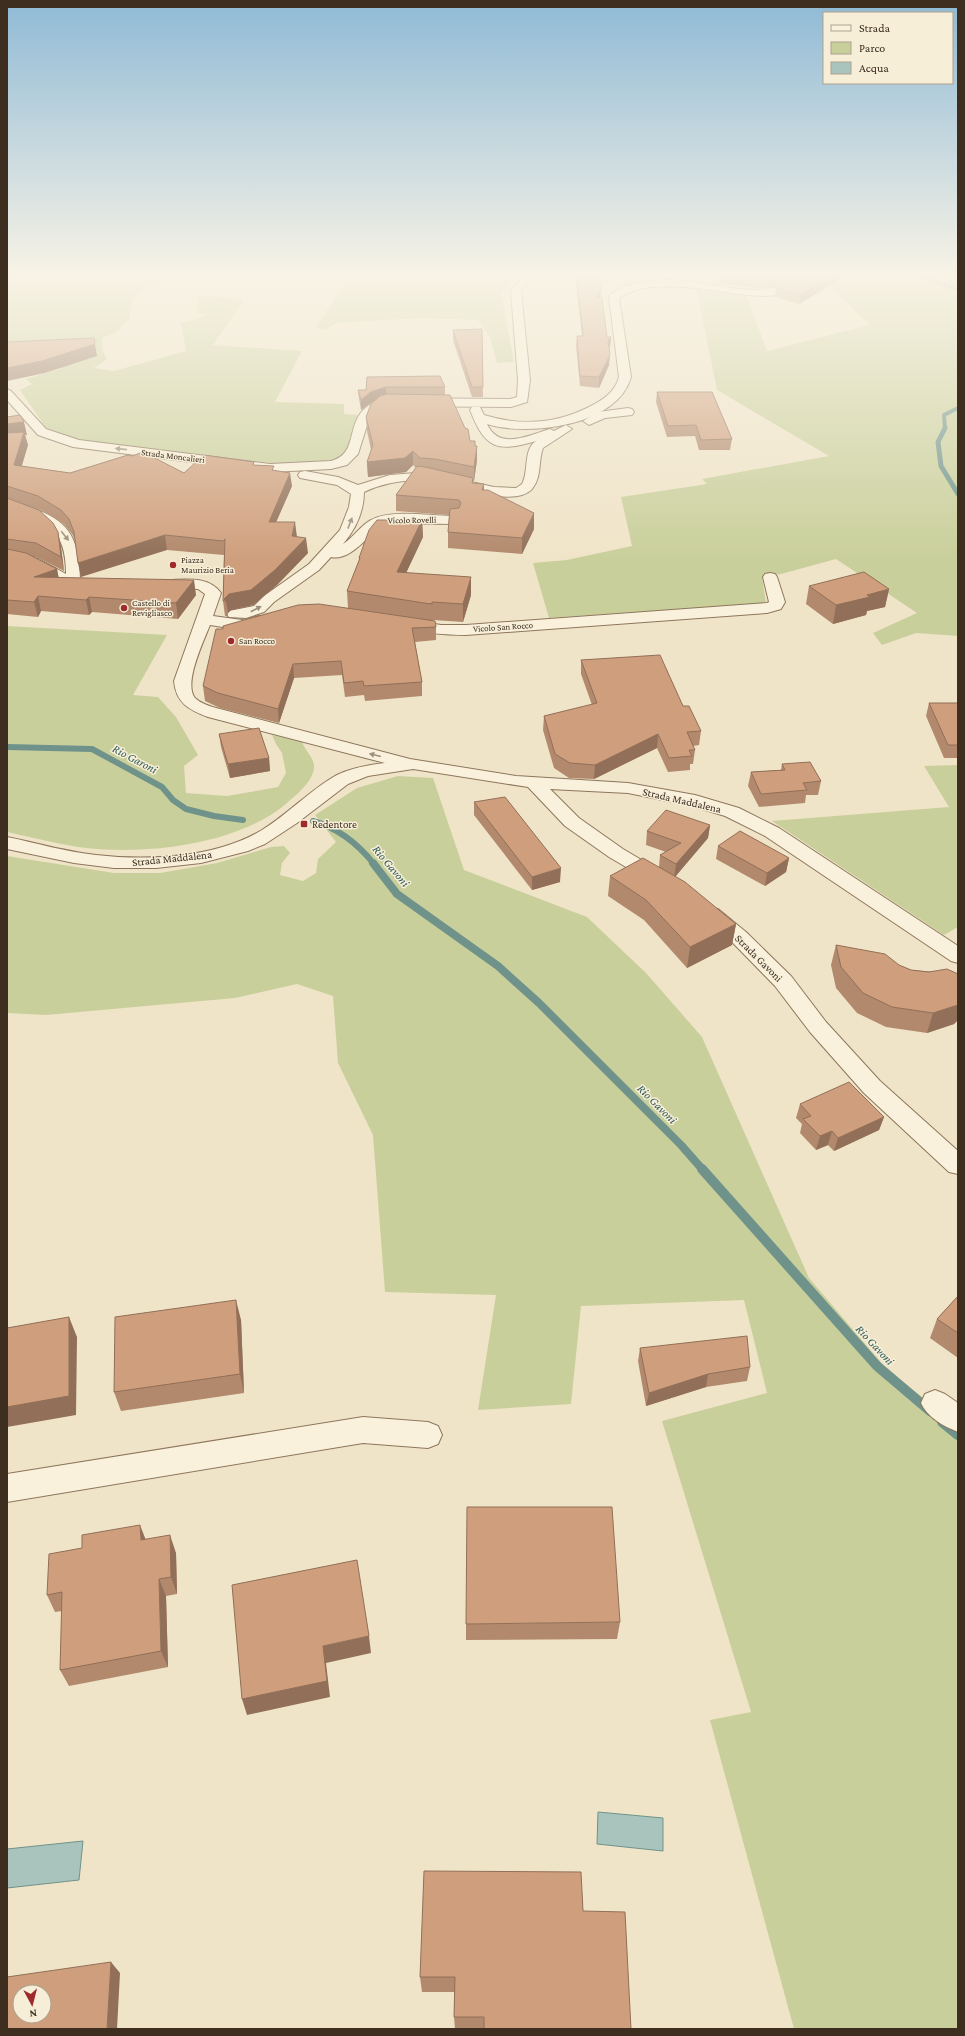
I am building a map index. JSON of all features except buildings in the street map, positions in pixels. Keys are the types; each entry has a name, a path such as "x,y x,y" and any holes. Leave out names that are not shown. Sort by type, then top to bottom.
{"street":[{"name":"Strada Moncalieri","path":"7,393 37,436 77,444 270,468 318,467 342,462 352,454 362,418 365,413 374,406 386,402 511,403 523,399 523,370"},
{"path":"479,417 493,421 525,426 557,424 573,419 591,411 621,390 625,377 624,370"},
{"path":"476,403 476,410 489,436 499,442 521,441 566,429 602,415 628,412"},
{"path":"357,491 388,479 416,477 440,478 503,492 519,492 524,490 529,484 537,446 566,429"},
{"path":"270,468 282,472 350,485 357,491"},
{"path":"154,584 199,586 211,590 211,598 216,602 220,610 227,614 252,612 259,609 269,599 314,567 347,531 356,507 357,491"},
{"path":"7,505 45,518 63,532 69,540 77,586"},
{"name":"Vicolo Rovelli","path":"314,567 355,543 374,524 385,519 452,520"},
{"path":"7,558 34,562 77,586 91,588 101,587"},
{"name":"Vicolo San Rocco","path":"396,622 441,630 466,630 767,608 776,606 777,602 770,577"},
{"name":"Strada Maddalena","path":"211,598 182,681 185,698 195,706 214,713 307,738 413,764 516,781 628,788 695,801 732,812 772,832 956,952"},
{"path":"204,619 244,625 273,618"},
{"name":"Strada Maddalena","path":"307,738 344,756 364,771"},
{"name":"Strada Maddalena","path":"7,843 95,861 119,863 166,861 210,855 236,848 257,840 342,780 364,771 413,764"},
{"path":"533,782 572,822 616,853 679,890"},
{"name":"Strada Gavoni","path":"696,902 739,937 783,981 818,1027 872,1087 958,1165"},
{"path":"935,1403 958,1419"},
{"path":"7,1488 363,1430 428,1435"}],"green space":[{"path":"57,370 292,370 275,402 344,404 344,414 358,415 347,454 335,461 288,465 78,440 46,428 20,390 32,384 26,379"},
{"path":"713,370 958,370 958,636 916,633 882,645 873,633 917,613 836,559 781,574 762,577 766,603 549,618 533,563 567,560 632,546 621,497 707,484 702,479 829,456 717,390"},
{"path":"7,626 167,635 133,695 158,697 176,717 198,755 184,766 186,793 227,796 278,787 286,773 282,753 272,735 302,741 313,761 313,773 304,788 287,803 266,818 242,829 216,838 187,844 130,850 103,849 78,847 7,832"},
{"path":"958,765 958,927 944,935 772,821 949,807 924,766"},
{"path":"398,776 433,778 464,870 587,917 646,973 702,1037 809,1278 885,1367 958,1426 958,2029 794,2029 710,1720 751,1712 662,1421 767,1393 744,1300 581,1306 571,1404 478,1410 496,1295 385,1292 373,1135 338,1063 333,996 297,984 235,998 46,1015 7,1013 7,856 114,873 160,873 217,863 271,847 284,846 290,853 282,863 280,875 303,881 316,873 318,859 336,842 315,815 357,788"}],"water":[{"path":"598,1812 663,1818 663,1851 597,1844"},
{"path":"83,1841 79,1880 7,1888 7,1849"}],"waterway":[{"path":"945,428 944,415 958,408"},
{"path":"945,428 938,442 941,466 958,494"},
{"name":"Rio Garoni","path":"7,747 92,749 162,787 173,800 186,809 214,816 243,820"},
{"name":"Rio Gavoni","path":"313,821 339,832 354,843 374,864"},
{"name":"Rio Gavoni","path":"373,863 397,894 498,966 539,1003 681,1145 703,1170"},
{"name":"Rio Gavoni","path":"702,1169 877,1366 930,1411"},
{"name":"Rio Gavoni","path":"942,1422 958,1435"}],"place":[{"name":"Piazza Maurizio Beria","path":"173,565"},
{"name":"Castello di Revigliasco","path":"124,608"},
{"name":"San Rocco","path":"231,641"},
{"name":"Redentore","path":"304,824"}]}
